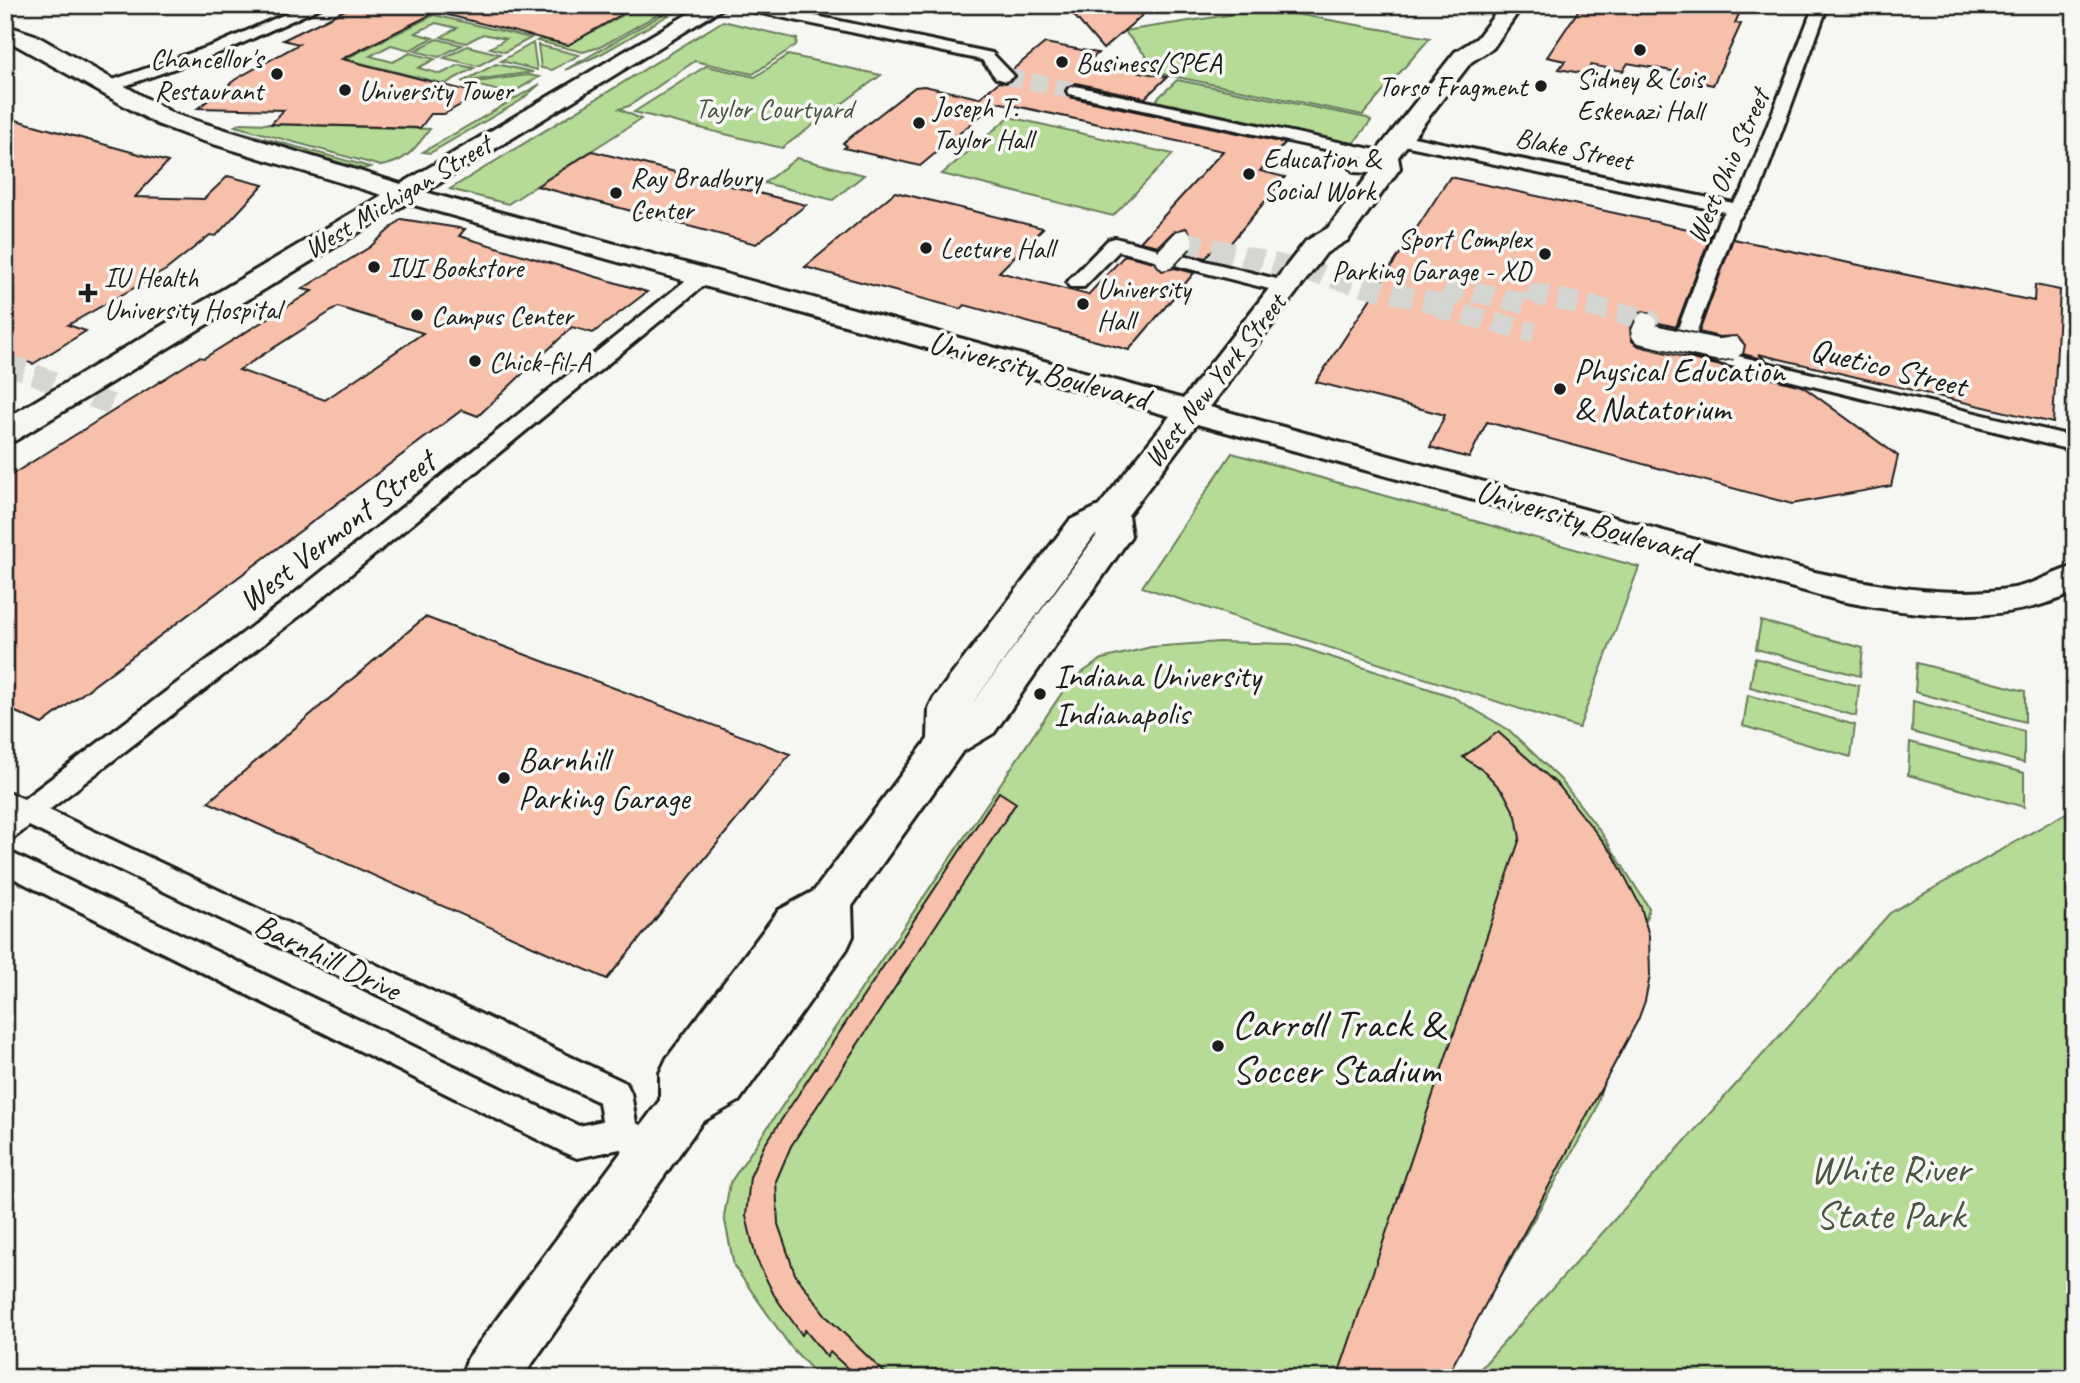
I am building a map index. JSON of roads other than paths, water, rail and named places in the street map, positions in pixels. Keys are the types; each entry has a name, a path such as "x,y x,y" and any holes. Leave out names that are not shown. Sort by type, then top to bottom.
{"main road":[{"name":"West Michigan Street","path":"5,433 394,189 696,5"},
{"name":"West Michigan Street","path":"5,407 718,5"},
{"name":"West New York Street","path":"1463,57 1463,40 1490,5"},
{"name":"West New York Street","path":"488,1378 638,1140 685,1106 722,1086 831,936 830,903 948,742 980,723 1114,536 1111,514 1316,247 1338,234 1387,169 1392,148 1463,57 1485,43 1513,5"},
{"name":"University Boulevard","path":"5,31 27,40 168,120 209,135 702,277 1810,583 1872,597 1937,604 1987,602 2053,592 2075,578"}],"street":[{"path":"107,87 222,47 319,5"},
{"path":"742,5 987,56 1002,75 1006,76"},
{"name":"West Ohio Street","path":"1689,347 1684,339 1728,220 1750,193 1821,5"},
{"name":"Blake Street","path":"1075,90 1738,209"},
{"path":"1166,258 1182,241"},
{"path":"1077,283 1115,244 1285,287"},
{"name":"West Vermont Street","path":"13,815 293,608 702,277"},
{"path":"1646,324 1642,333 1718,350 1732,348"},
{"name":"Quetico Street","path":"1689,347 1702,353 2075,444"},
{"name":"Barnhill Drive","path":"5,861 577,1142 638,1140 614,1093 13,815"}],"tunnel":[{"path":"1006,76 1075,91"},
{"path":"1182,241 1437,304"},
{"path":"1437,304 1446,306 1457,288 1532,305 1537,294 1649,320 1646,324"},
{"path":"1437,304 1444,309 1534,333"},
{"path":"5,363 118,407"}],"place":[{"name":"Sidney & Lois Eskenazi Hall","path":"1640,50"},
{"name":"Business/SPEA","path":"1062,62"},
{"name":"Chancellor's Restaurant","path":"277,74"},
{"name":"Torso Fragment","path":"1541,86"},
{"name":"University Tower","path":"345,90"},
{"name":"Joseph T. Taylor Hall","path":"919,123"},
{"name":"Education & Social Work","path":"1249,174"},
{"name":"Ray Bradbury Center","path":"616,193"},
{"name":"Lecture Hall","path":"926,248"},
{"name":"Sport Complex Parking Garage - XD","path":"1545,254"},
{"name":"IUI Bookstore","path":"374,267"},
{"name":"IU Health University Hospital","path":"88,293"},
{"name":"University Hall","path":"1083,304"},
{"name":"Campus Center","path":"417,315"},
{"name":"Chick-fil-A","path":"475,361"},
{"name":"Physical Education & Natatorium","path":"1560,389"},
{"name":"Indiana University Indianapolis","path":"1040,694"},
{"name":"Barnhill Parking Garage","path":"504,778"},
{"name":"Carroll Track & Soccer Stadium","path":"1218,1046"}],"park label":[{"name":"Taylor Courtyard","path":"774,108"},
{"name":"White River State Park","path":"1890,1191"}]}
